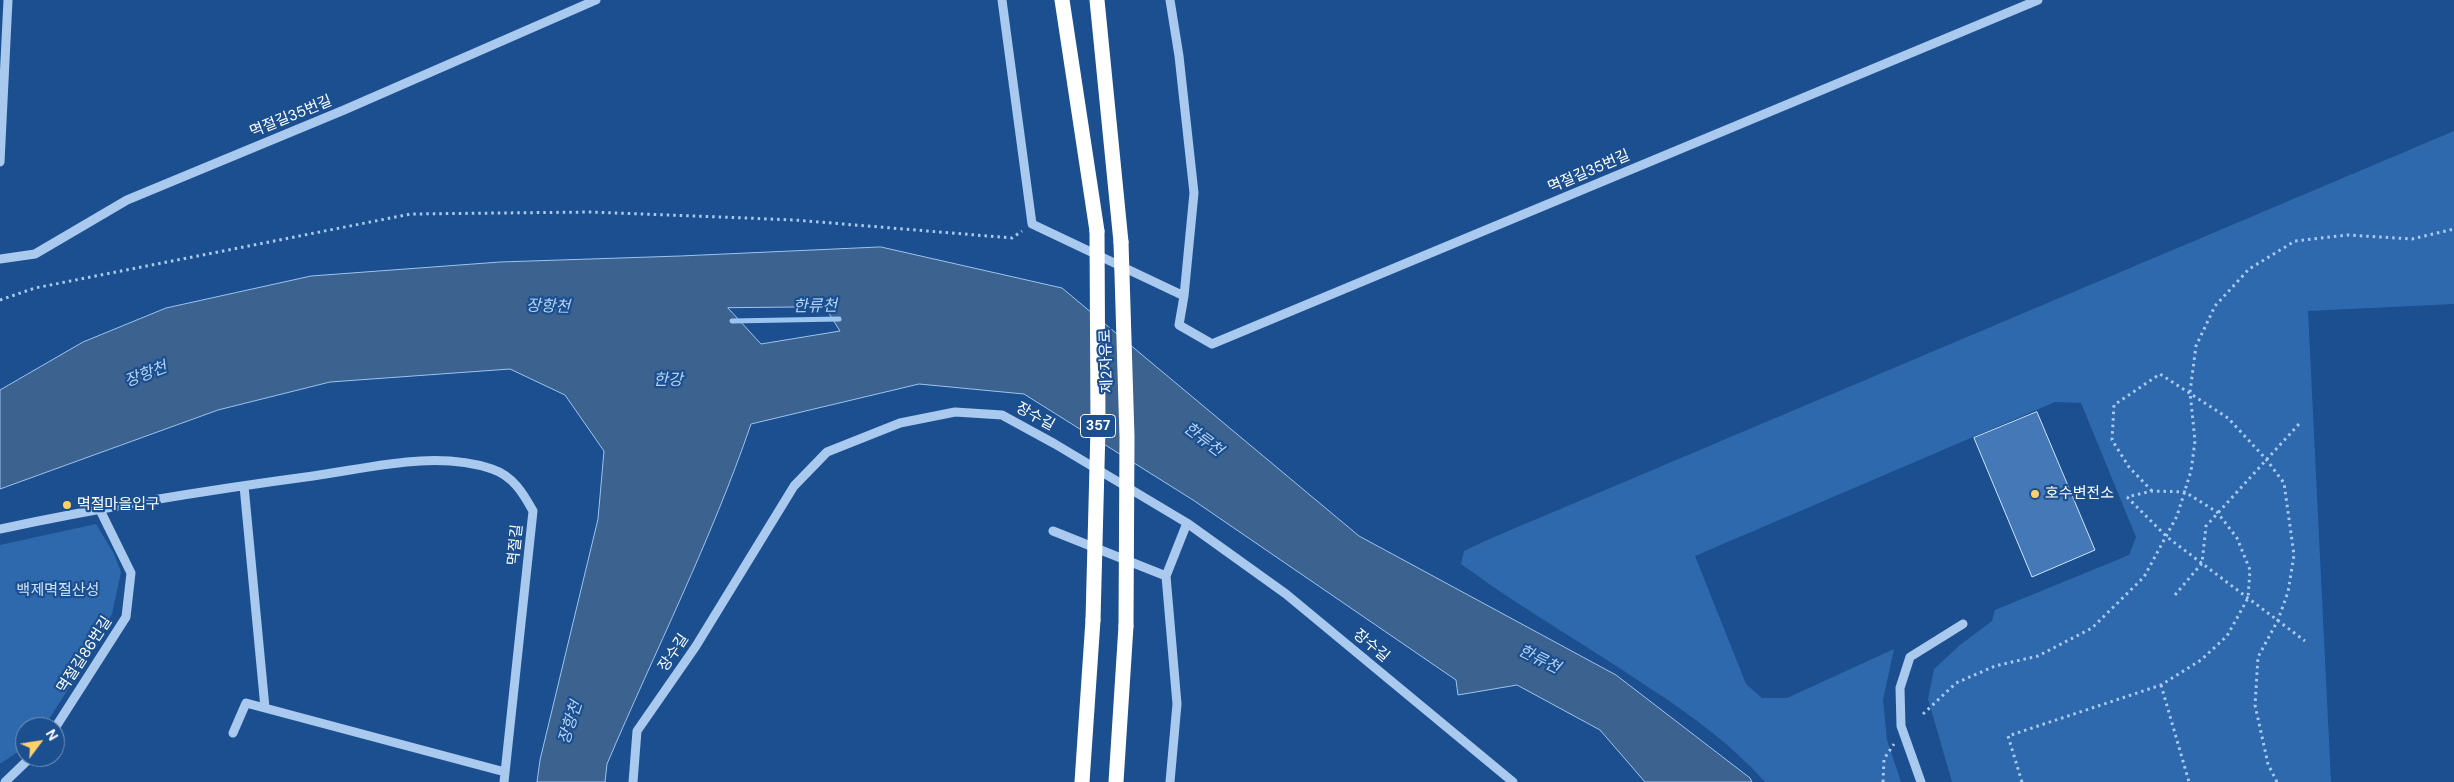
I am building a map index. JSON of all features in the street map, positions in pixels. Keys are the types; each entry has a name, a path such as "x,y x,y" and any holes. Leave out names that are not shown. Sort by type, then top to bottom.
{"highway":[{"name":"357","path":"1062,0 1097,231 1098,428 1093,620 1082,782"},
{"name":"제2자유로","path":"1097,0 1121,242 1127,437 1126,626 1116,782"}],"street":[{"path":"0,162 8,0"},
{"name":"멱절길35번길","path":"0,260 35,254 127,200 344,110 596,0"},
{"path":"1002,0 1032,224 1184,296 1194,193 1179,56 1170,0"},
{"name":"멱절길35번길","path":"1184,296 1179,325 1212,344 2038,0"},
{"name":"장수길","path":"633,782 637,731 696,646 794,486 828,452 900,423 955,412 1002,415 1055,444 1187,524 1286,594 1514,782"},
{"name":"멱절길","path":"0,529 244,486 426,460 468,463 494,470 509,478 522,491 533,511 504,782"},
{"path":"244,486 265,708"},
{"name":"멱절길86번길","path":"62,717 126,617 131,573 100,510"},
{"path":"1170,782 1177,704 1166,576 1187,524"},
{"path":"1053,531 1166,576"},
{"path":"1921,782 1902,726 1900,688 1910,658 1964,624"},
{"path":"233,733 246,704 505,772"},
{"path":"5,782 21,767"}],"path":[{"path":"0,300 35,288 411,214 592,212 766,219 1012,238 1032,224"},
{"path":"1923,714 1956,683 1995,666 2038,656 2092,628 2144,578 2177,516 2191,471 2195,441 2190,392 2196,346 2215,306 2249,269 2294,242 2348,235 2412,239 2454,229"},
{"path":"2152,491 2129,467 2112,440 2114,405 2160,374 2228,418 2266,459 2284,483 2294,555 2288,592 2278,620 2258,656 2255,705 2268,764 2277,782"},
{"path":"2175,595 2202,563 2206,526 2299,424"},
{"path":"2022,782 2008,736 2161,685 2201,660 2227,636 2248,598 2250,570 2237,538 2217,512 2185,492 2152,491 2127,497 2167,537 2248,598 2305,640"},
{"path":"2161,685 2189,782"},
{"path":"1883,782 1884,759 1894,744"}],"green space":[{"path":"2454,131 2454,304 2308,311 2331,782 1952,782 1928,699 1934,669 1960,645 1992,621 1995,610 2129,555 2136,537 2081,403 2055,402 1695,556 1746,684 1762,698 1787,698 1894,649 1883,700 1887,740 1901,782 1765,782 1710,730 1625,671 1507,596 1461,564 1464,551 1487,540"},
{"name":"백제멱절산성","path":"96,524 113,552 121,572 112,614 79,672 50,717 15,717 15,754 0,764 0,545"}],"water":[{"path":"881,247 1062,288 1359,536 1616,675 1750,778 1752,782 1645,782 1600,730 1517,685 1458,695 1456,680 1193,500 1024,394 919,384 751,424 701,553 607,764 605,782 537,782 540,760 598,519 604,451 565,395 510,369 330,382 218,410 0,489 0,390 83,342 166,308 311,276 500,262","holes":["825,307 840,331 761,344 728,308"]}],"building":[{"name":"호수변전소","path":"2037,412 2095,550 2032,577 1974,438"}],"waterway":[{"name":"한류천","path":"732,321 839,319"}],"place":[{"name":"호수변전소","path":"2035,494"},
{"name":"멱절마을입구","path":"67,505"}],"water label":[{"name":"장항천","path":"548,307"},
{"name":"장항천","path":"146,375"},
{"name":"한강","path":"668,381"},
{"name":"장항천","path":"571,723"}]}
